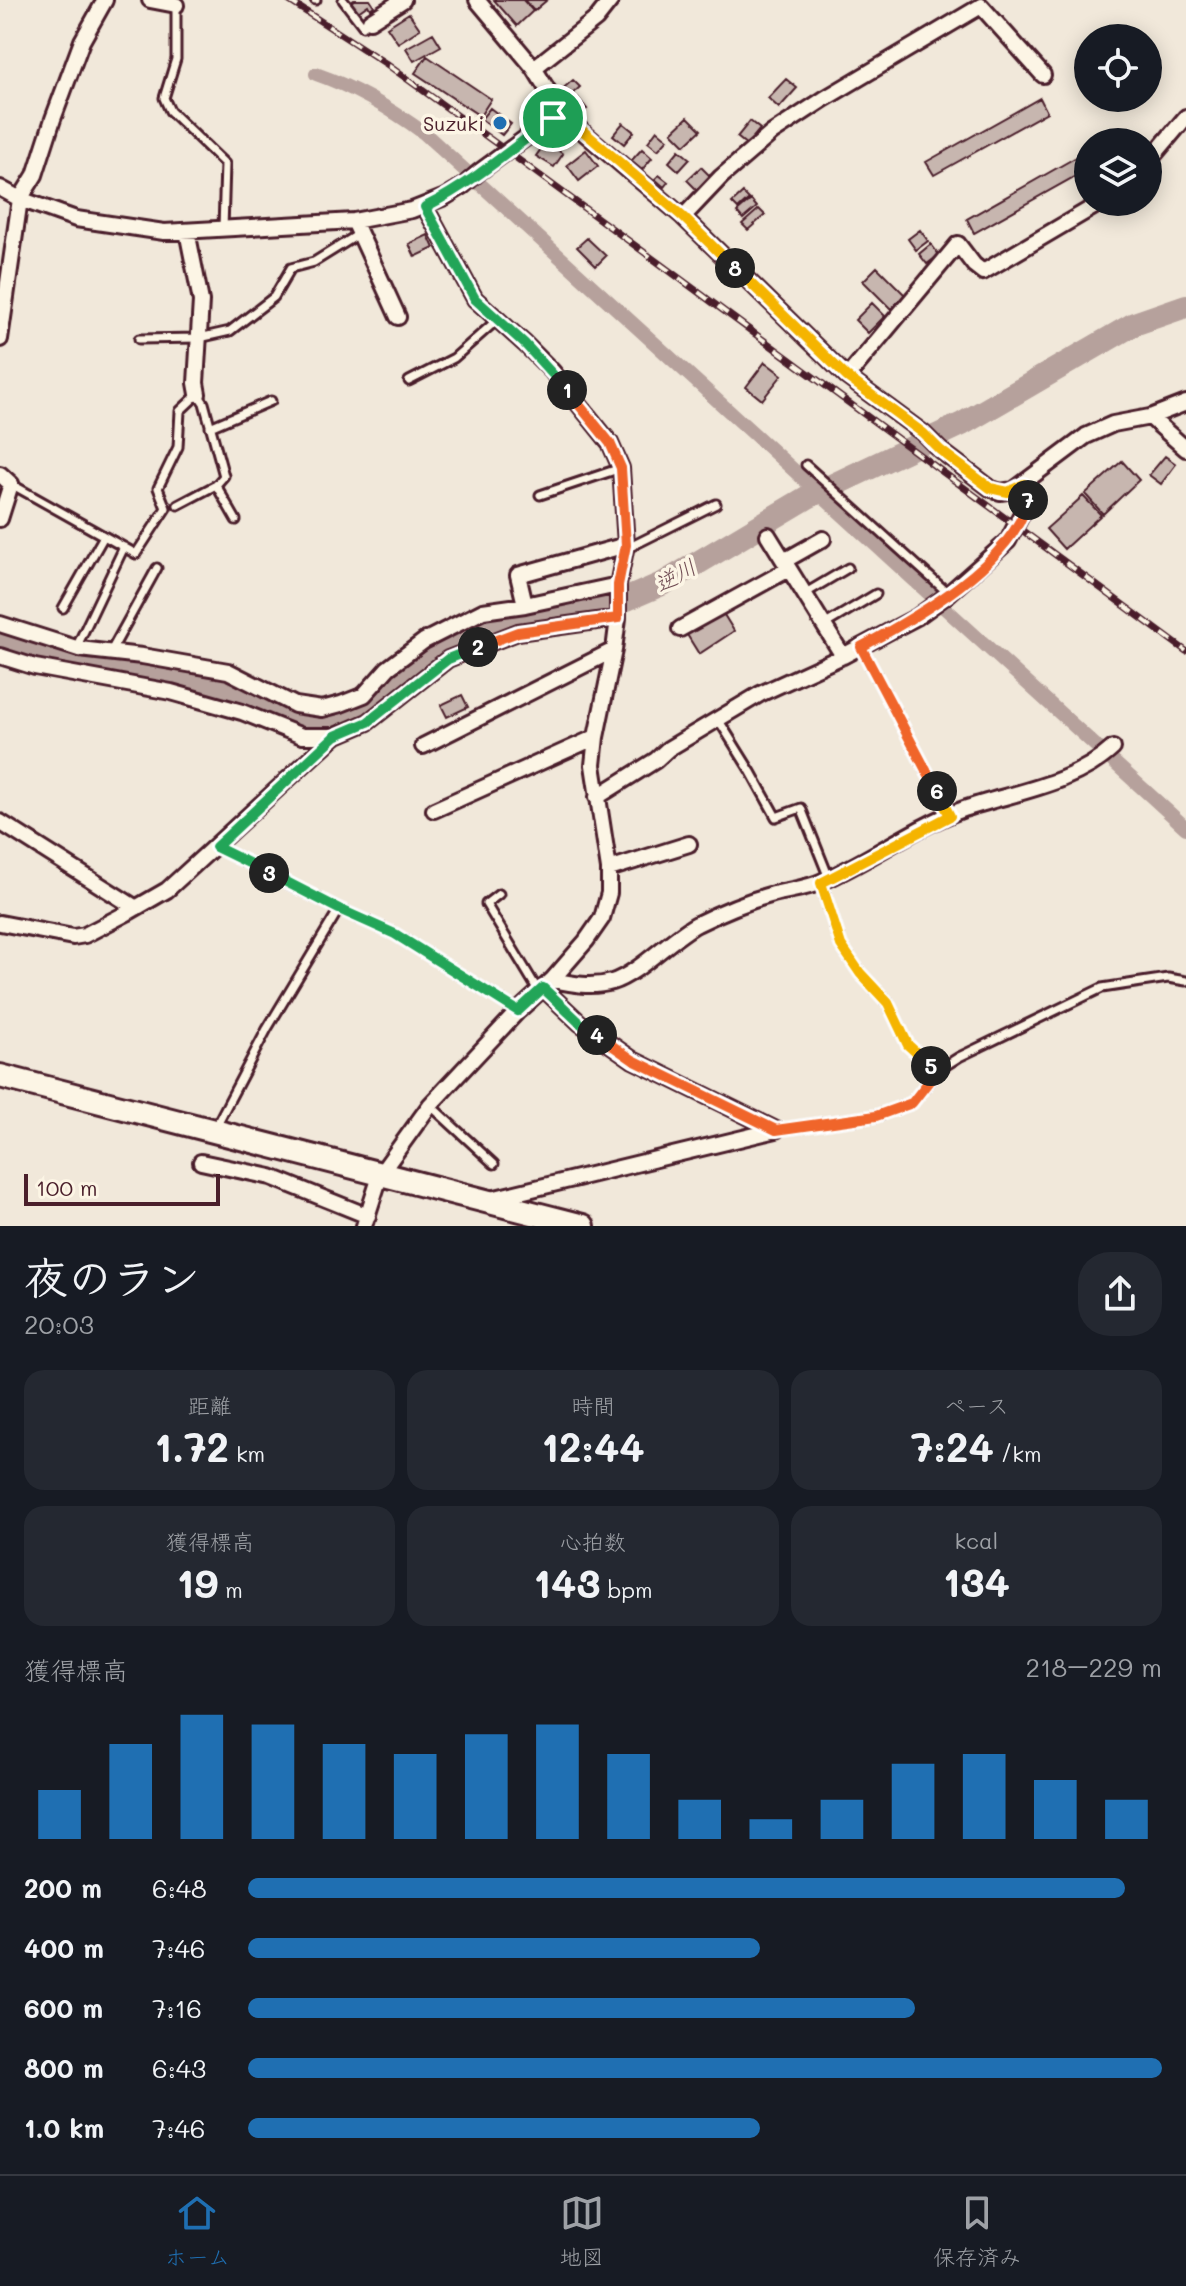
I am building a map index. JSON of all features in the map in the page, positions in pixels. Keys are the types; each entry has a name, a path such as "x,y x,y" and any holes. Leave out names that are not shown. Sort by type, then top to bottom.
{"street":[{"path":"0,339 20,199 35,175 82,41 105,0"},
{"path":"150,0 176,5"},
{"path":"370,21 403,0"},
{"path":"477,0 534,68 561,112 683,217 847,377 990,488 1000,492 1014,490 1086,436 1113,424 1150,417 1186,403"},
{"path":"534,68 596,19 611,0"},
{"path":"683,217 721,177 772,133 981,6 1043,75"},
{"path":"0,188 20,199 76,219 164,232 357,227 425,207 463,186 561,112"},
{"path":"1162,145 1186,117"},
{"path":"201,1162 271,1177 366,1221 381,1173 430,1105 586,941 602,918 609,893 609,869 593,765 614,650 626,547 621,468 610,443 552,371 475,299 425,207"},
{"path":"847,377 958,244 983,272 1078,216"},
{"path":"357,227 398,317"},
{"path":"187,231 201,301 198,394"},
{"path":"1150,417 1186,449"},
{"path":"0,519 6,479"},
{"path":"597,797 668,749 760,694 861,647 917,617 948,595 1008,541 1027,503 1024,484"},
{"path":"768,535 843,656"},
{"path":"680,629 787,565 823,539"},
{"path":"525,605 518,575 626,547"},
{"path":"0,624 76,648 228,671 295,705 322,709 364,695 388,668 424,641 483,611 619,587"},
{"path":"0,923 73,937 85,935 167,890 335,736 368,722 448,659 518,632 618,612"},
{"path":"423,746 614,650"},
{"path":"0,656 35,667 171,692 242,712 302,736 335,736"},
{"path":"434,810 596,737"},
{"path":"545,986 614,981 694,926 730,908 825,880 961,810 1064,779 1109,753"},
{"path":"0,822 136,908"},
{"path":"609,869 689,844"},
{"path":"545,986 580,1023 633,1060 776,1130"},
{"path":"0,1076 583,1226"},
{"path":"483,1201 776,1130"}],"lane":[{"path":"343,0 363,26 370,21"},
{"path":"176,5 176,59 164,98 170,111 225,164 223,229"},
{"path":"139,339 199,338 230,331 274,297 291,268 314,262 357,227"},
{"path":"409,381 454,358 497,320"},
{"path":"6,479 136,554 166,508 158,488 178,447 180,411 198,394 204,403 224,476 216,485 178,505"},
{"path":"210,427 271,401"},
{"path":"806,465 948,595"},
{"path":"540,495 621,468"},
{"path":"216,485 236,520"},
{"path":"626,547 716,504"},
{"path":"63,608 104,536"},
{"path":"76,648 124,547"},
{"path":"110,653 157,568"},
{"path":"804,594 848,568"},
{"path":"824,625 876,594"},
{"path":"861,647 950,816"},
{"path":"718,719 776,817 801,808 825,880 841,945 860,973 888,1003 908,1045 937,1071"},
{"path":"216,847 395,934 518,1011"},
{"path":"499,894 486,904 545,986"},
{"path":"213,1130 267,1029 339,909"},
{"path":"776,1130 876,1116 912,1103 937,1071 959,1057 1102,988 1168,978 1186,981"},
{"path":"430,1105 494,1164"}],"building":[{"path":"370,0 374,6 370,9 368,5 358,12 351,2"},
{"path":"494,0 523,0 533,11 517,26"},
{"path":"524,0 547,0 534,11"},
{"path":"409,13 420,29 398,43 387,27"},
{"path":"433,33 441,46 414,61 406,48"},
{"path":"427,56 491,99 480,116 415,73"},
{"path":"786,79 797,88 779,108 768,98"},
{"path":"573,80 580,87 568,98 561,90"},
{"path":"578,98 587,109 578,115 570,104"},
{"path":"1040,98 1047,112 934,175 926,162"},
{"path":"490,108 511,124 502,135 481,119"},
{"path":"688,117 701,130 685,145 672,132"},
{"path":"750,121 760,129 747,145 737,137"},
{"path":"623,123 634,132 624,144 613,135"},
{"path":"657,130 668,139 658,150 648,142"},
{"path":"546,142 563,154 554,167 536,156"},
{"path":"642,149 652,158 642,170 631,161"},
{"path":"586,150 598,166 579,181 567,165"},
{"path":"679,150 690,159 679,171 669,162"},
{"path":"1074,158 1074,177 974,233 967,219"},
{"path":"701,167 711,177 697,190 687,180"},
{"path":"659,175 668,182 664,187 655,179"},
{"path":"743,193 749,199 738,209 732,203"},
{"path":"751,200 757,207 743,219 737,212"},
{"path":"759,209 765,215 748,230 742,224"},
{"path":"920,230 928,241 916,250 908,239"},
{"path":"428,235 434,248 415,257 409,244"},
{"path":"587,238 606,256 596,266 577,247"},
{"path":"931,244 939,255 927,264 919,254"},
{"path":"877,267 905,295 891,309 863,281"},
{"path":"872,303 885,316 868,333 855,320"},
{"path":"765,362 782,375 762,400 746,387"},
{"path":"1165,456 1176,464 1161,484 1149,475"},
{"path":"1122,461 1139,480 1103,514 1085,494"},
{"path":"1083,496 1101,515 1064,549 1046,529"},
{"path":"721,610 734,631 699,654 686,633"},
{"path":"462,695 468,707 447,717 441,705"}],"waterway":[{"path":"316,74 372,99 424,133 1186,828"},
{"name":"逆川","path":"0,641 25,649 181,679 241,695 297,720 338,719 364,706 433,652 490,626 627,599 664,583 808,497 962,424 1134,324 1186,306"}],"railway":[{"path":"288,0 385,63 508,152 1186,651"}],"place":[{"name":"Suzuki","path":"500,123"}],"route":[{"path":"561,112 683,217 847,377 923,433 940,450 990,488 1008,492 1024,484 1027,490 1025,509 1001,549 917,617 861,647 950,816 821,883 841,945 860,973 888,1003 908,1045 937,1071 912,1103 876,1116 776,1130 633,1060 580,1023 543,988 518,1011 395,934 216,847 335,736 368,722 448,659 518,632 618,618 618,585 626,545 621,468 610,443 549,368 475,299 425,207 463,186 553,118 561,112"}]}
